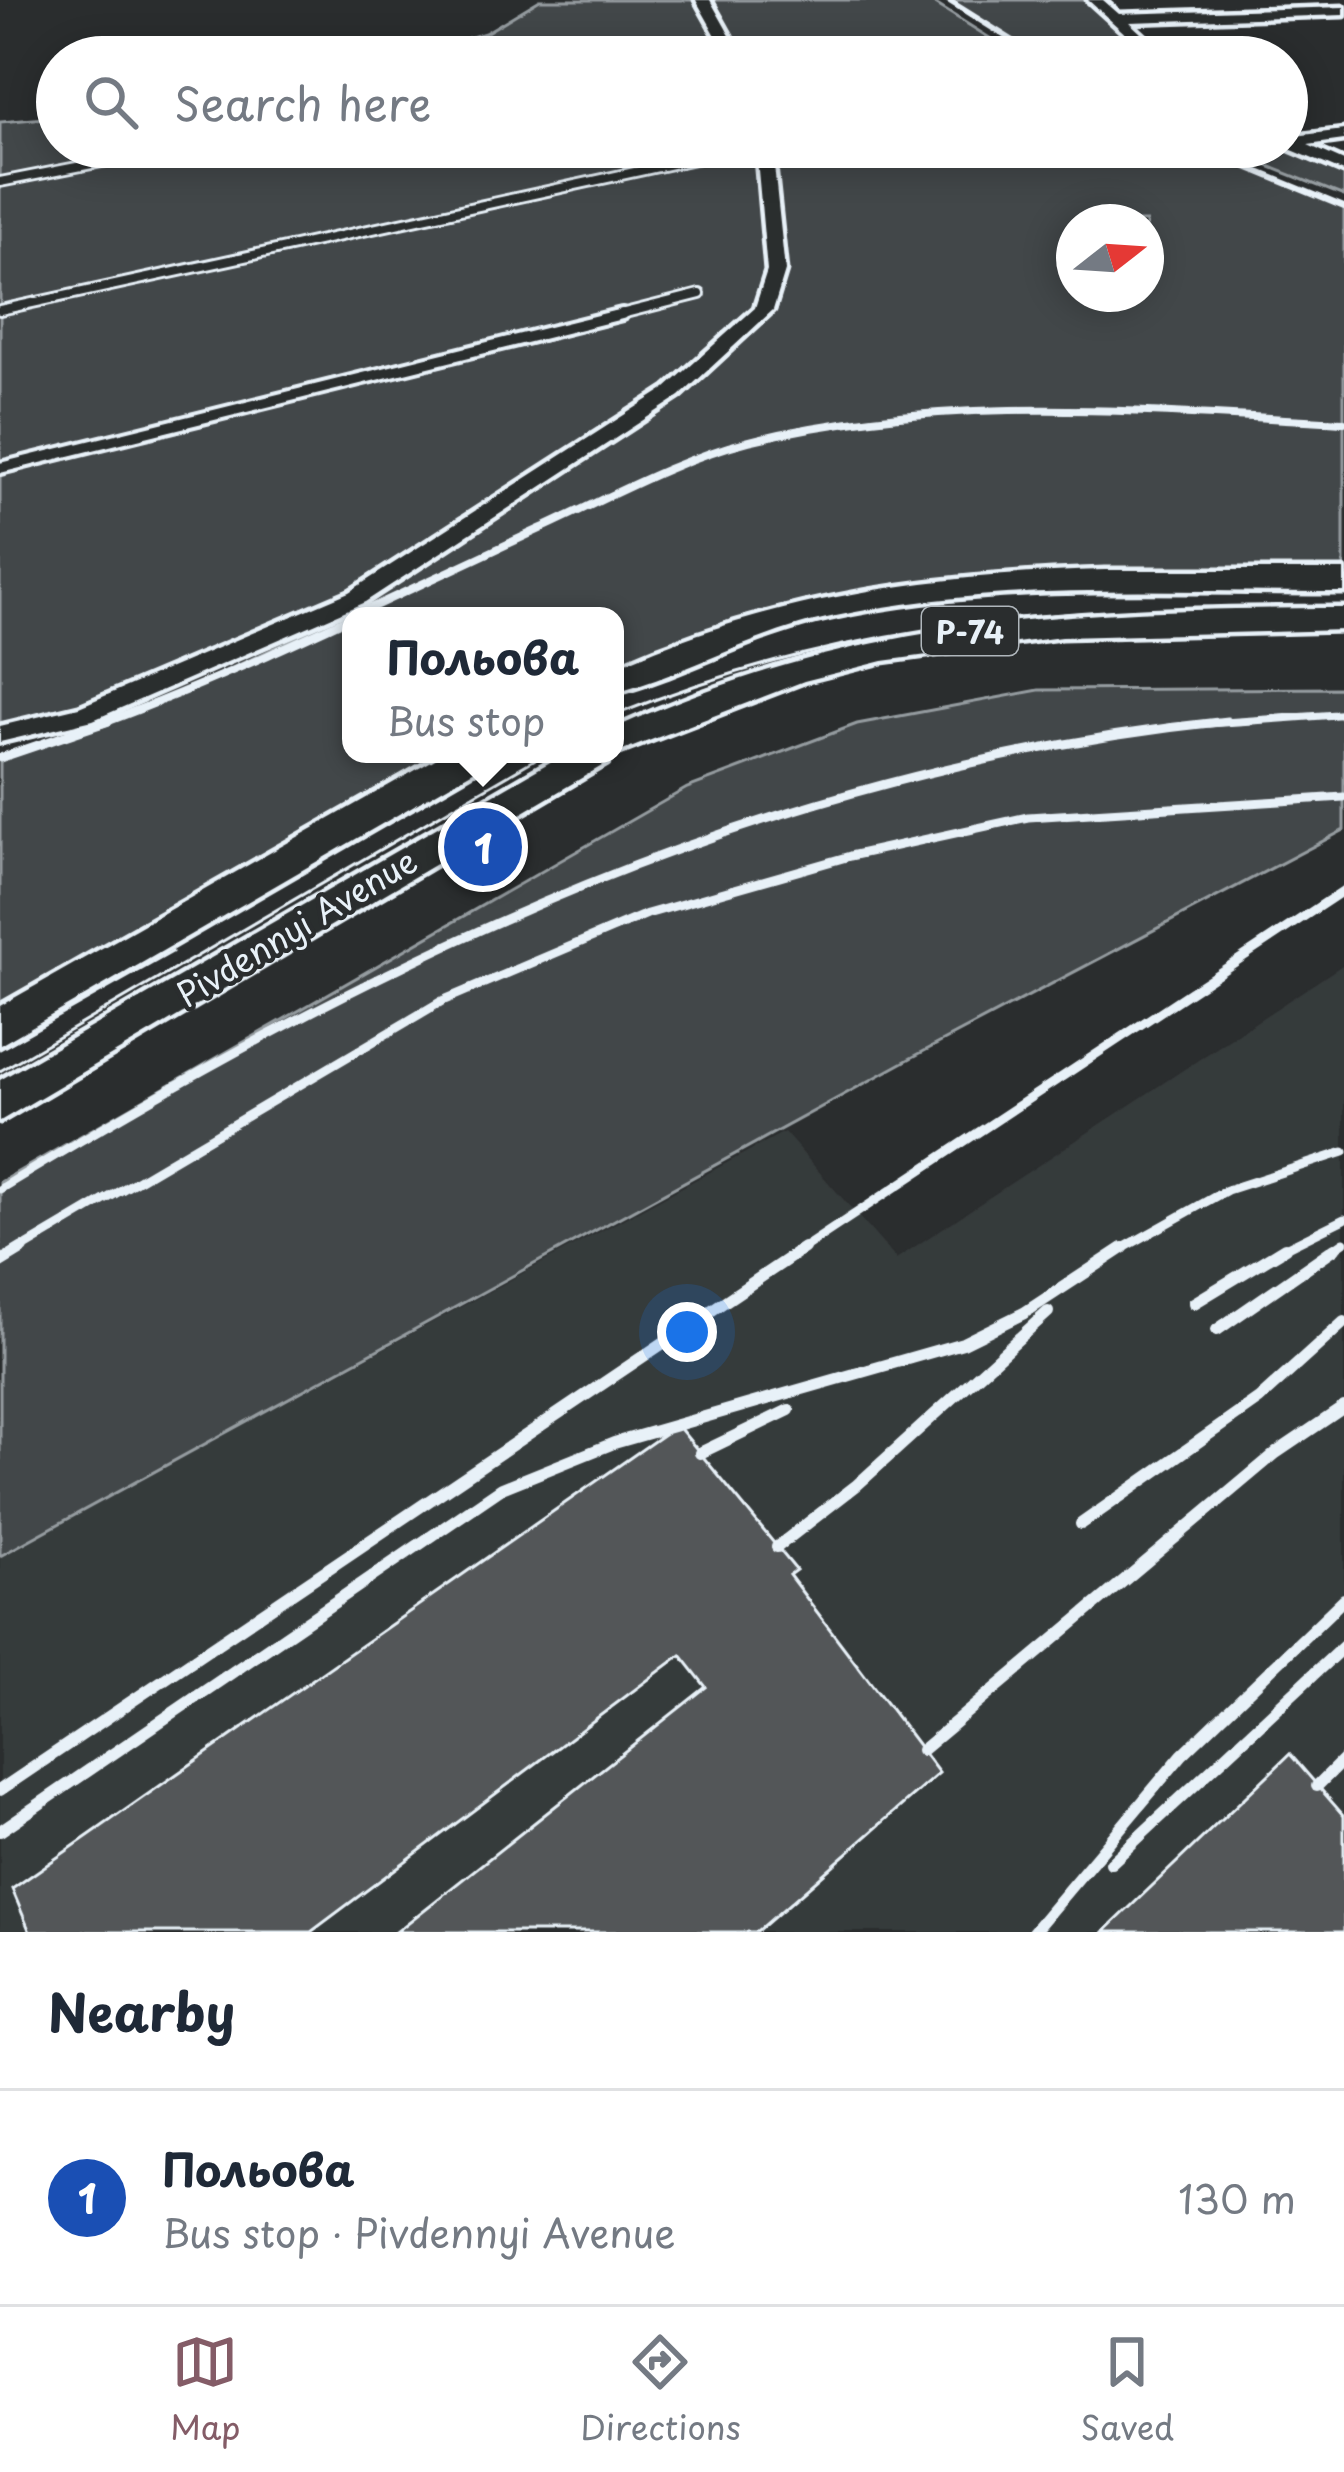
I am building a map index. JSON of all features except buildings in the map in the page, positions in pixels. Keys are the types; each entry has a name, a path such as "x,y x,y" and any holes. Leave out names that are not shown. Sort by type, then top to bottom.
{"main road":[{"name":"Р-74","path":"624,677 704,644 869,598 1042,585 1344,581"},
{"name":"Р-74","path":"624,739 769,676 934,636 1120,620 1344,619"},
{"name":"Pivdennyi Avenue","path":"0,1027 458,763"},
{"name":"Pivdennyi Avenue","path":"0,1102 579,763"}],"street":[{"path":"703,0 723,36"},
{"path":"1095,0 1136,36"},
{"path":"1116,18 1344,11"},
{"path":"1308,140 1344,135"},
{"path":"1308,152 1344,167"},
{"path":"0,734 86,714 356,597 674,392 764,310 776,271 766,168"}],"lane":[{"path":"0,182 72,168"},
{"path":"0,310 653,168"},
{"path":"0,468 700,294"}],"shaded area":[{"path":"540,0 929,0 986,36 475,36"},
{"path":"948,0 1095,0 1136,36 1005,36"},
{"path":"36,119 36,168 1249,168 1344,207 1344,581 869,598 624,678 624,607 363,607 356,597 85,714 0,734 0,122"},
{"path":"1308,154 1344,167 1344,196 1273,168 1308,168"},
{"path":"342,617 342,763 458,763 0,1027 0,758 178,693"},
{"path":"1344,688 1344,830 911,1058 0,1556 0,1182 687,788 857,724 1039,690"},
{"path":"1344,964 1344,1932 0,1932 0,1556 784,1132 896,1259"}],"tram line":[{"path":"624,712 708,681 798,656 974,623 1153,609 1344,606"},
{"path":"0,1071 529,763"},
{"path":"0,1049 172,952"}],"railway":[{"path":"948,0 1005,36"},
{"path":"1249,168 1344,207"},
{"path":"370,607 668,469 749,441 822,426 896,416 1045,410 1344,422"},
{"path":"106,722 342,620"},
{"path":"1210,723 1344,714"},
{"path":"1210,723 1227,721"},
{"path":"0,758 106,722"},
{"path":"101,724 106,722"},
{"path":"0,1189 291,1023 587,884 740,828 897,781 1059,745 1210,723"},
{"path":"1202,724 1210,723"},
{"path":"20,1250 442,1001 647,914 850,856 1028,817 1344,797"},
{"path":"799,1251 1344,890"},
{"path":"1121,1249 1227,1190 1344,1152"},
{"path":"1285,1248 1344,1219"},
{"path":"1331,1251 1344,1242"},
{"path":"0,1790 804,1248"},
{"path":"1194,1303 1285,1248"},
{"path":"1279,1251 1285,1248"},
{"path":"1217,1330 1335,1248"},
{"path":"0,1831 502,1488 614,1443 963,1343 1024,1313 1121,1249"},
{"path":"0,1262 20,1250"},
{"path":"777,1547 857,1485 1048,1312"},
{"path":"1081,1524 1259,1399 1344,1322"},
{"path":"922,1750 1276,1453 1344,1407"},
{"path":"700,1453 789,1410"},
{"path":"1033,1932 1182,1755 1344,1599"},
{"path":"1111,1863 1344,1646"},
{"path":"1317,1786 1344,1759"}],"place":[{"name":"Польова","path":"483,847"}]}
